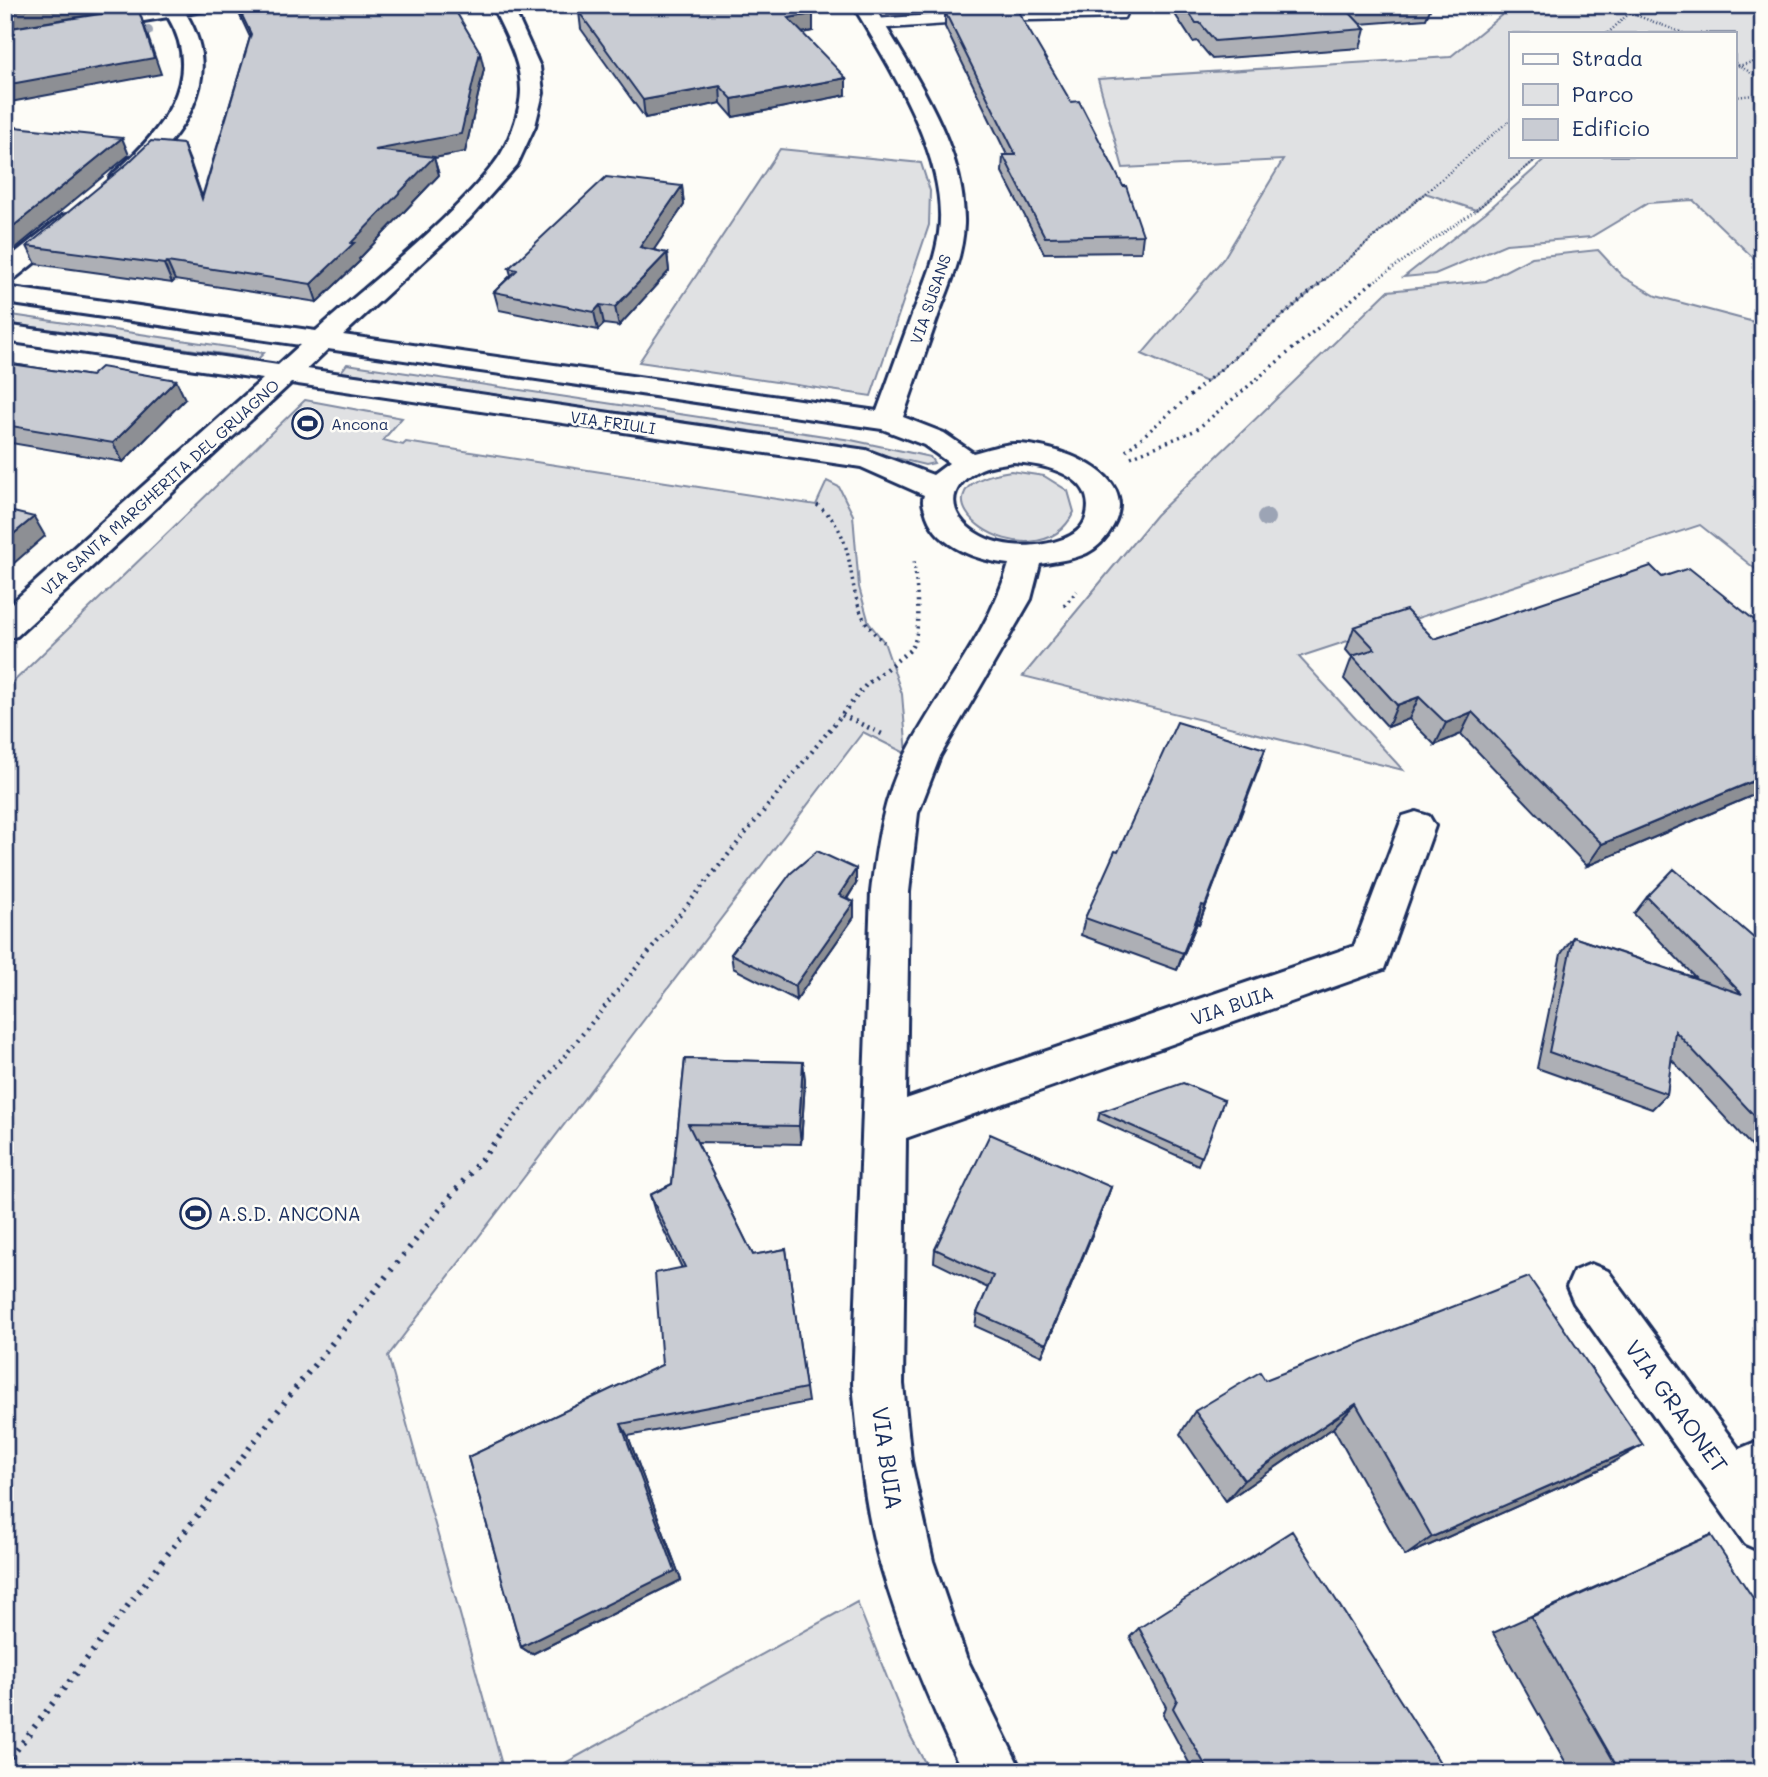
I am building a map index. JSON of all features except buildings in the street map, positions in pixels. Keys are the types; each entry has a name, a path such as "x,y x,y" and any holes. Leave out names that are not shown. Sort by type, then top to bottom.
{"street":[{"path":"5,38 203,5"},
{"path":"283,374 461,214 506,165 524,126 532,93 530,66 502,5"},
{"path":"107,191 172,130 190,92 191,42 174,10"},
{"name":"VIA SUSANS","path":"869,14 932,136 947,173 951,199 952,225 944,263 888,421"},
{"path":"5,274 87,207"},
{"path":"5,295 888,421 934,439 966,462"},
{"name":"VIA FRIULI","path":"5,333 866,459 909,475 937,499"},
{"name":"VIA SANTA MARGHERITA DEL GRUAGNO","path":"5,628 283,374"},
{"path":"1000,454 1038,454 1062,461 1082,472 1096,486 1103,502 1103,519 1093,534 1076,546 1053,555 1027,558 1001,556 978,549 958,539 945,526 937,499 944,480 966,462 1000,454"},
{"name":"VIA BUIA","path":"993,1772 942,1668 906,1562 886,1461 878,1384 890,892 900,813 923,755 1015,599 1027,558"},
{"name":"VIA BUIA","path":"884,1126 1370,957 1416,827"},
{"name":"VIA GRAONET","path":"1591,1287 1746,1472 1763,1526"}],"lane":[{"name":"VIA SUSANS","path":"869,14 1118,14"}],"path":[{"path":"1609,32 1638,5"},
{"path":"1630,13 1680,32"},
{"path":"1736,65 1763,59"},
{"path":"1736,65 1763,80"},
{"path":"1736,97 1763,94"},
{"path":"1123,454 1509,121"},
{"path":"1125,459 1196,430 1374,281 1476,210 1538,158"},
{"path":"5,1765 294,1390 866,685 914,647 918,634 914,558 937,499"},
{"path":"817,505 834,516 846,540 856,602 866,629 884,642"},
{"path":"842,715 869,728"}],"green space":[{"path":"1514,5 1763,5 1763,267 1693,200 1648,203 1591,237 1506,244 1435,274 1404,277 1486,212 1547,158 1736,158 1736,32 1509,32 1509,158 1538,158 1476,210 1425,193 1206,382 1142,354 1224,258 1283,160 1123,168 1098,79 1450,57"},
{"path":"780,149 921,163 930,191 929,225 871,396 639,362"},
{"path":"1598,250 1623,277 1656,296 1754,322 1763,331 1763,575 1700,525 1299,657 1403,770 1023,676 1156,515 1388,291 1486,281 1532,257"},
{"path":"5,314 264,353 258,359 5,323"},
{"path":"347,364 851,440 930,457 934,463 925,465 854,448 341,372"},
{"name":"A.S.D. ANCONA","path":"305,400 402,418 383,440 403,445 406,442 816,505 827,481 839,487 853,515 859,587 869,623 884,642 902,694 907,754 863,732 388,1356 504,1772 5,1772 5,690"},
{"path":"1011,471 1044,476 1068,491 1074,512 1055,534 1030,542 1004,539 982,528 967,513 963,496 977,481"},
{"path":"857,1602 910,1735 930,1772 549,1772"}],"place":[{"name":"Ancona","path":"308,423"},
{"name":"A.S.D. ANCONA","path":"195,1213"}]}
